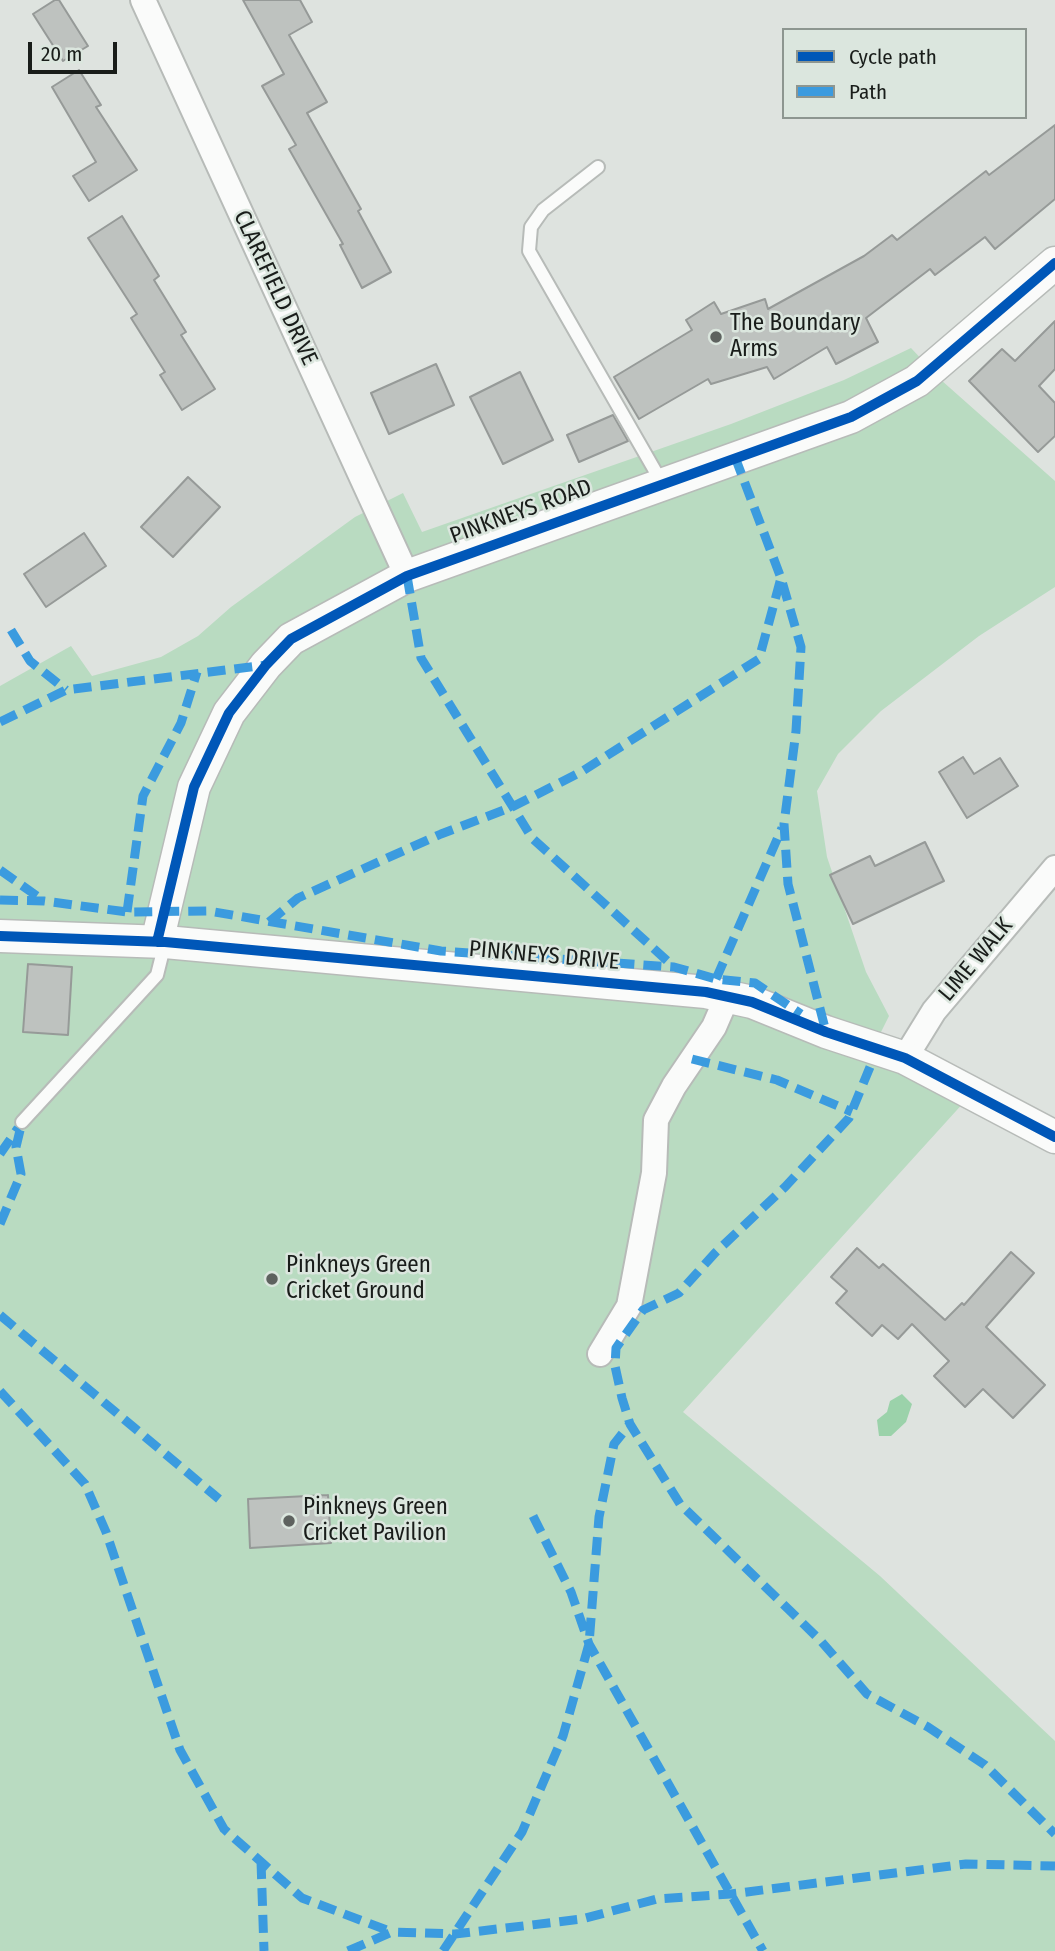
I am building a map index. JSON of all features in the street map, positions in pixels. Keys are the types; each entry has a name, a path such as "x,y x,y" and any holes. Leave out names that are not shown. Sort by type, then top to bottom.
{"street":[{"name":"CLAREFIELD DRIVE","path":"143,0 407,576"},
{"name":"PINKNEYS ROAD","path":"161,942 194,787 229,713 266,665 291,639 407,576 851,417 917,381 1055,263"},
{"name":"LIME WALK","path":"905,1058 934,1011 1055,868"},
{"name":"PINKNEYS DRIVE","path":"0,936 161,942 692,991 727,997 752,1002 827,1032 905,1058 1055,1137"},
{"path":"600,1354 629,1306 654,1173 656,1121 674,1086 714,1027 727,997"}],"lane":[{"path":"598,167 543,209 531,228 529,251 662,484"},
{"path":"22,1122 157,975 161,942"}],"shaded area":[{"path":"911,348 941,380 1055,481 1055,587 979,636 881,711 838,754 817,791 827,857 866,972 889,1016 875,1044 966,1100 683,1412 880,1576 1055,1741 1055,1951 0,1951 0,686 71,646 92,676 161,657 198,636 231,607 355,517 403,493 422,532 731,424 844,380"},
{"path":"902,1394 912,1404 906,1422 891,1436 879,1436 877,1420 887,1412 890,1401"}],"building":[{"path":"59,0 88,46 63,61 33,14"},
{"path":"243,0 300,0 312,22 289,35 327,102 307,113 361,209 358,211 391,272 362,288 340,245 343,244 289,149 296,145 262,86 284,74"},
{"path":"79,70 101,105 96,107 137,170 89,201 73,176 96,162 52,87"},
{"path":"1055,125 1055,199 995,249 985,237 935,275 930,269 866,318 878,342 836,364 827,347 774,379 767,367 711,384 708,379 639,419 614,377 692,330 686,320 714,302 721,314 765,299 768,309 864,256 892,235 897,240 986,171 989,175"},
{"path":"122,216 159,276 154,280 186,332 181,335 215,389 182,410 160,375 165,372 131,318 137,314 88,238"},
{"path":"1055,321 1055,369 1039,386 1055,403 1055,436 1038,452 969,381 1002,349 1015,361"},
{"path":"436,364 454,405 389,434 371,393"},
{"path":"520,372 553,440 503,464 470,397"},
{"path":"613,415 628,441 579,462 567,435"},
{"path":"188,477 220,507 173,557 141,527"},
{"path":"84,533 106,566 46,607 24,574"},
{"path":"963,757 974,774 1000,758 1018,786 967,818 939,772"},
{"path":"925,842 944,881 853,924 830,875 870,856 875,866"},
{"path":"28,964 72,967 68,1035 23,1032"},
{"path":"857,1248 879,1268 883,1264 945,1320 962,1303 964,1305 1011,1252 1034,1273 986,1327 1045,1385 1013,1418 983,1389 965,1407 934,1376 949,1361 912,1324 898,1339 882,1325 872,1336 836,1303 847,1291 831,1277"},
{"name":"Pinkneys Green Cricket Pavilion","path":"328,1495 331,1543 250,1548 248,1499"}],"marked path":[{"path":"735,457 781,578 801,647 796,731 784,824 788,884 826,1032"},
{"path":"407,576 421,658 532,838 674,967"},
{"path":"269,922 298,898 441,834 512,807 581,772 759,659 781,578"},
{"path":"11,630 30,661 66,690"},
{"path":"0,722 66,690 266,665"},
{"path":"127,912 143,796 181,723 197,672"},
{"path":"716,979 782,828"},
{"path":"0,870 44,901"},
{"path":"0,900 44,901 127,912 209,911 441,951 674,967 716,979 755,983 801,1014"},
{"path":"692,1059 777,1080 852,1112"},
{"path":"870,1067 849,1118 785,1187 715,1253 679,1293 643,1310 616,1348 615,1366 622,1398 630,1424 680,1504 820,1640 867,1694 928,1727 985,1765 1055,1834"},
{"path":"0,1224 21,1174 16,1147 22,1122"},
{"path":"0,1154 18,1128"},
{"path":"0,1315 219,1499"},
{"path":"0,1391 85,1484 106,1532 180,1750 224,1829 302,1898 392,1932"},
{"path":"443,1951 522,1832 563,1736 589,1644 599,1517 614,1444 630,1424"},
{"path":"533,1516 571,1592 589,1644 763,1951"},
{"path":"261,1861 264,1951"},
{"path":"348,1951 392,1932 455,1934 582,1919 657,1899 731,1894 966,1864 1055,1866"}],"cycle path":[{"path":"157,942 194,787 229,713 266,665 291,639 407,576 851,417 917,381 1055,263"},
{"path":"0,936 165,942 706,992 752,1002 826,1032 905,1058 1055,1137"}],"place":[{"name":"The Boundary Arms","path":"716,337"},
{"name":"Pinkneys Green Cricket Ground","path":"272,1279"},
{"name":"Pinkneys Green Cricket Pavilion","path":"289,1521"}]}
